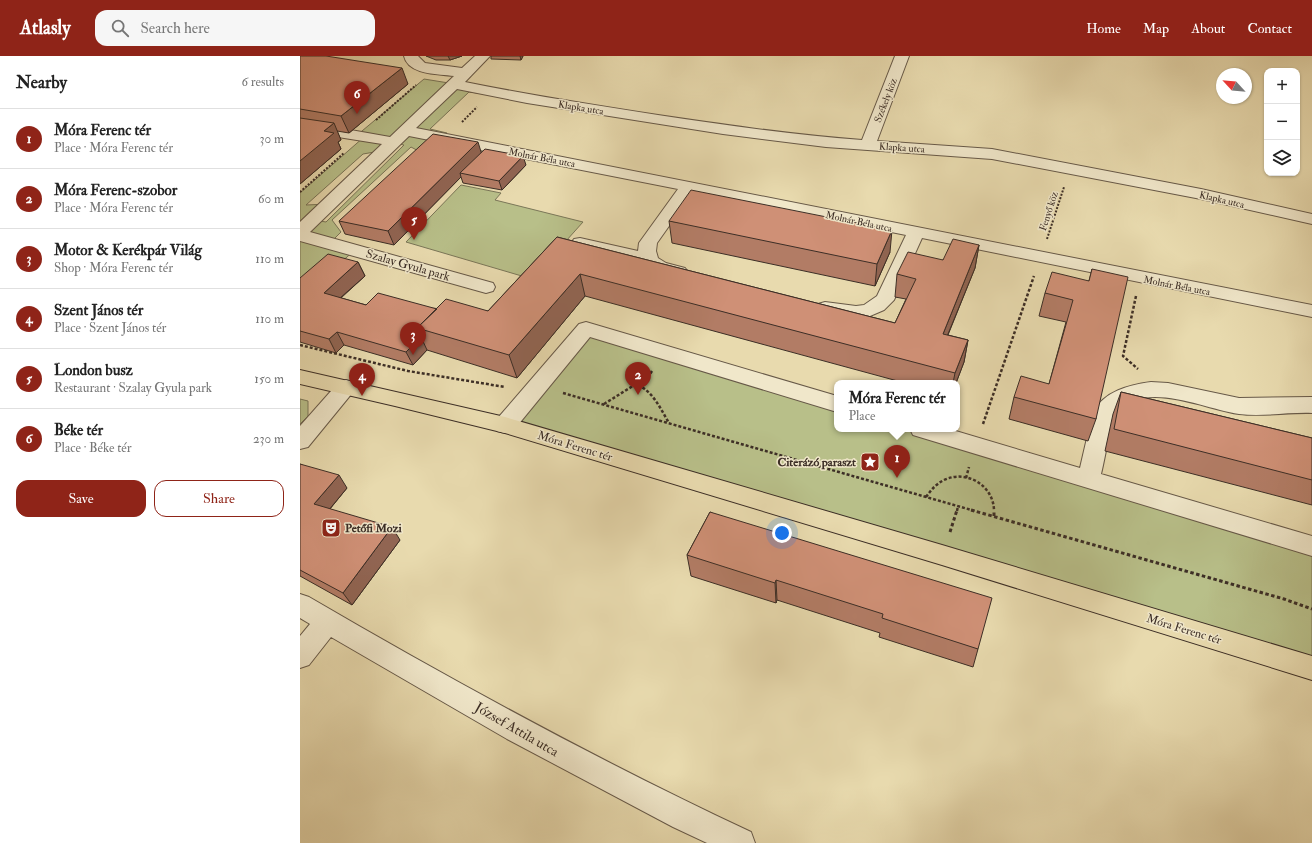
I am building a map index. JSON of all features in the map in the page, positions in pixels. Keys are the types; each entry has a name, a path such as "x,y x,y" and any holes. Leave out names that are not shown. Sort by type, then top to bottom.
{"main road":[{"name":"Móra Ferenc tér","path":"300,377 505,424 1312,668"}],"street":[{"path":"411,56 411,58 421,68 466,73"},
{"path":"300,234 483,56"},
{"name":"Székely köz","path":"868,145 902,56"},
{"name":"Klapka utca","path":"455,84 527,99 723,129 826,142 992,154 1201,194 1312,219"},
{"name":"Molnár Béla utca","path":"300,126 401,136 444,138 689,186 1140,278 1312,311"},
{"path":"426,152 444,138"},
{"path":"689,186 648,243 646,251 648,258 654,264 662,268 692,276"},
{"path":"807,304 852,313 865,312 876,307 885,300 916,232"},
{"name":"Szalay Gyula park","path":"300,234 335,238 486,287"},
{"path":"580,243 648,258"},
{"path":"505,424 586,329 834,403"},
{"path":"300,441 346,387"},
{"path":"1089,479 1104,412 1111,404 1140,389 1161,388 1238,406 1261,408 1294,404 1312,405"},
{"path":"931,432 1312,546"},
{"name":"József Attila utca","path":"300,605 561,754 686,818 740,843"},
{"path":"300,656 328,622"}],"path":[{"path":"444,138 491,91"},
{"name":"Fenyő köz","path":"976,445 1070,169"},
{"path":"1140,278 1123,356 1161,388"},
{"path":"300,345 408,371 508,387"},
{"path":"604,405 636,384 646,389 657,403 669,424"},
{"path":"558,392 1312,608"},
{"path":"926,497 933,485 941,480 961,476 972,479 981,483 989,490 994,498 996,507 994,516"}],"green space":[{"path":"424,79 455,84 486,94 469,92 430,129 447,133 424,154 411,147 332,220 341,232 330,243 355,250 300,298 300,193 364,137 356,136","holes":["393,143 404,145 326,222 314,220 329,204 306,205 363,154 386,150"]},
{"path":"461,185 501,193 495,200 583,222 532,279 406,242"},
{"path":"586,329 834,403 834,432 930,432 1312,547 1312,666 505,424"},
{"path":"300,399 308,401 308,416 300,424"}],"building":[{"path":"300,56 326,56 402,68 341,116 300,109"},
{"path":"300,118 334,123 324,131 334,133 300,161"},
{"path":"433,134 478,142 388,231 339,221"},
{"path":"485,149 523,156 499,181 460,173"},
{"path":"691,190 892,230 877,264 669,221"},
{"path":"557,237 895,323 916,279 897,274 908,252 943,260 953,239 979,245 943,334 968,340 955,373 580,274 509,355 417,328 446,299 488,311"},
{"path":"328,254 358,262 324,293 366,305 378,293 437,309 417,328 421,337 406,352 337,332 329,339 300,331 300,278"},
{"path":"1092,269 1128,277 1096,419 1014,397 1021,376 1049,384 1073,300 1045,293 1052,272 1089,281"},
{"path":"1121,392 1312,438 1312,480 1114,429"},
{"name":"Petőfi Mozi","path":"300,464 339,475 314,504 392,527 343,593 300,570"},
{"path":"710,512 992,598 978,649 882,618 883,614 776,580 775,583 687,555"}],"place":[{"name":"Béke tér","path":"357,114"},
{"name":"London busz","path":"414,240"},
{"name":"Motor & Kerékpár Világ","path":"413,355"},
{"name":"Móra Ferenc-szobor","path":"638,395"},
{"name":"Szent János tér","path":"362,396"},
{"name":"Citerázó paraszt","path":"870,462"},
{"name":"Móra Ferenc tér","path":"897,478"},
{"name":"Petőfi Mozi","path":"331,528"}]}
